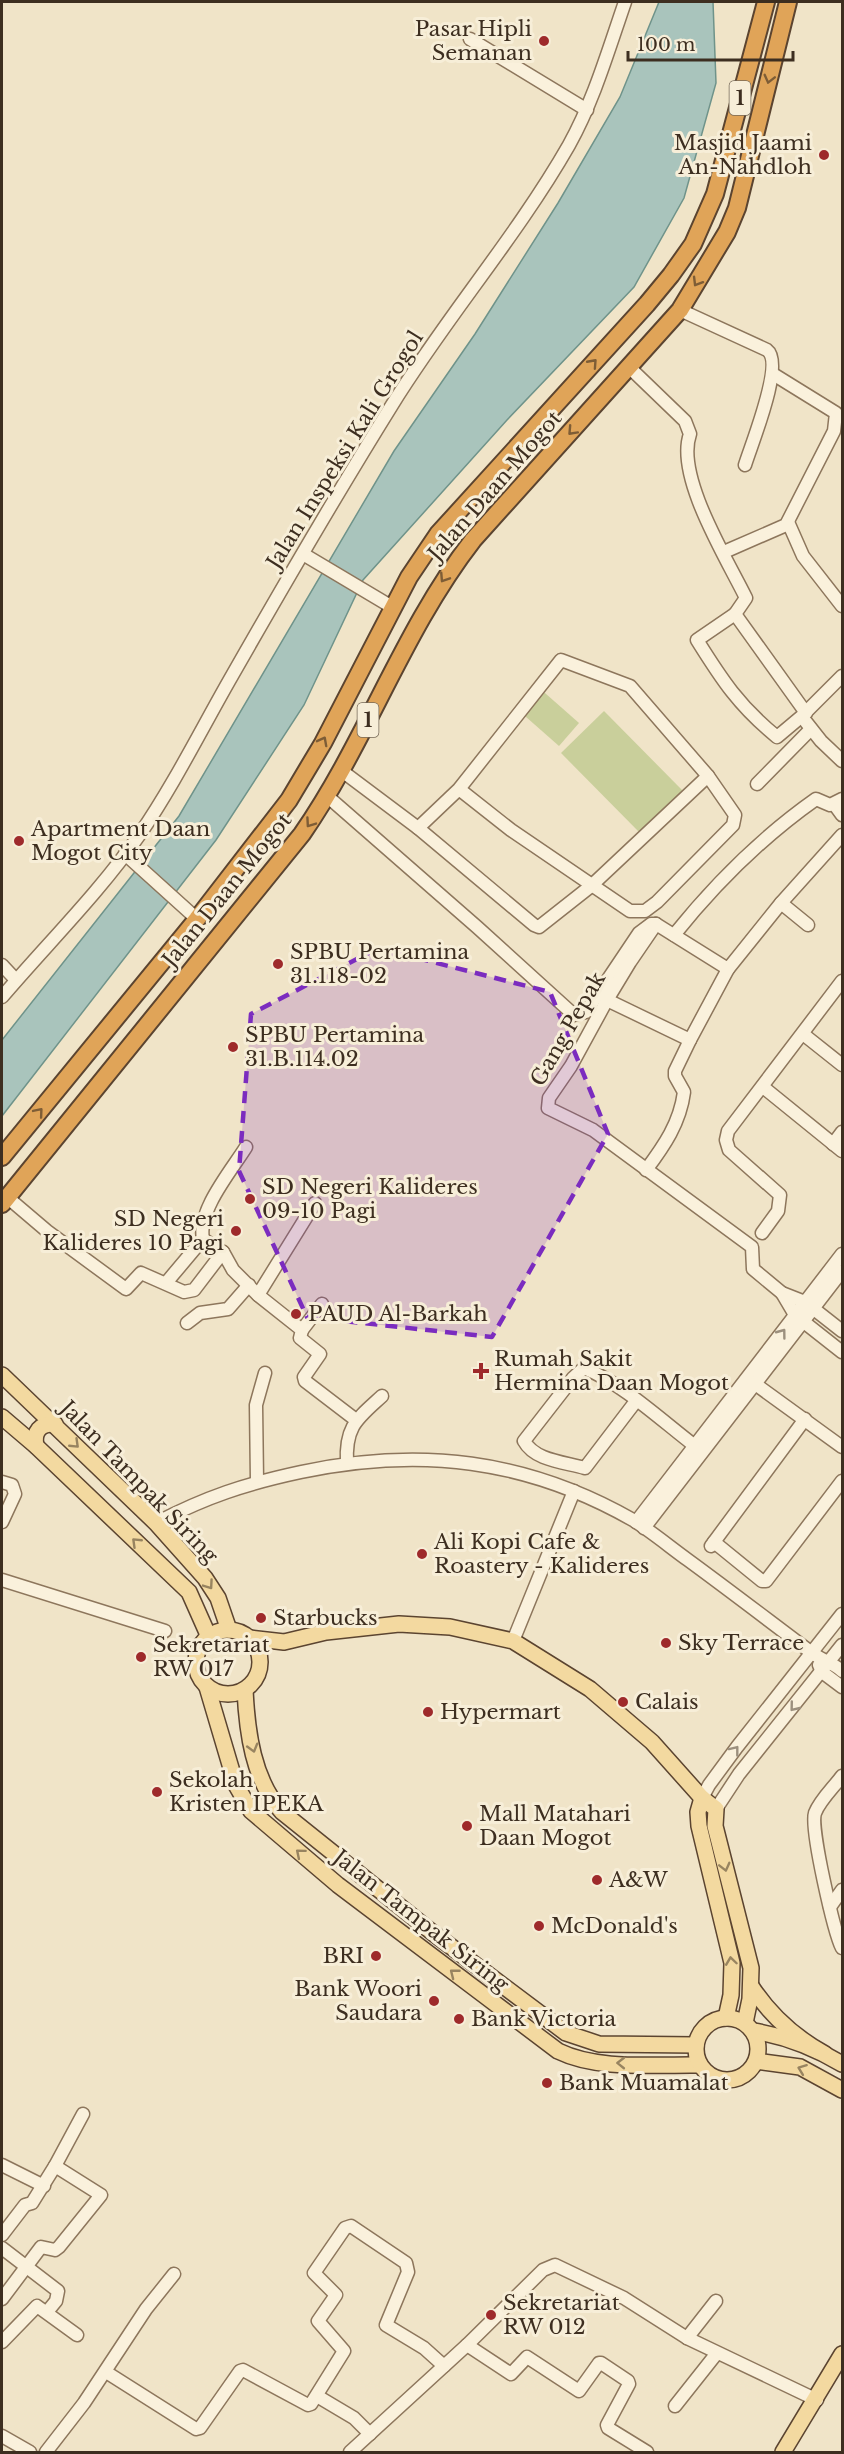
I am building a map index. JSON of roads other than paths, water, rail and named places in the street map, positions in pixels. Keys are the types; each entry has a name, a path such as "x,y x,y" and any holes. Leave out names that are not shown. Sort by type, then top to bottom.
{"highway":[{"name":"Jalan Daan Mogot","path":"2,1157 101,1037 191,913 289,800 323,743 389,606 438,534 647,304 693,243 715,194 766,2"},
{"name":"Jalan Daan Mogot","path":"4,1200 286,856 342,771 411,636 447,573 473,540 680,310 737,208 788,2"},
{"path":"693,243 712,227 728,224 715,194"},
{"path":"101,1037 124,1055"},
{"path":"86,1054 109,1073"}],"main road":[{"name":"Jalan Tampak Siring","path":"2,1375 156,1523 205,1578 218,1598 229,1630"},
{"name":"Jalan Tampak Siring","path":"2,1417 36,1446 189,1592 209,1636"},
{"path":"36,1446 38,1428 55,1424"},
{"path":"250,1638 284,1642 326,1632 399,1624 450,1628 513,1641 590,1689 652,1742 702,1798 716,1809 715,1826 750,1960 749,2027 758,2040 756,2061 746,2075 729,2080 713,2077 700,2065 696,2045 704,2029 711,2023 726,2018 734,2019 749,2027 825,2054"},
{"path":"229,1630 240,1632 250,1638 257,1648 261,1659 257,1677 245,1690 226,1695 207,1687 200,1678 196,1667 197,1655 201,1644 209,1636 229,1630"},
{"path":"261,1659 284,1642"},
{"name":"Jalan Tampak Siring","path":"207,1687 236,1785 251,1810 338,1885 558,2051 595,2063 700,2065"},
{"name":"Jalan Tampak Siring","path":"245,1690 247,1726 269,1798 282,1812 434,1932 536,2011 576,2038 607,2045 696,2045"},
{"path":"702,1798 698,1812 699,1826 732,1963 731,1995 726,2018"},
{"path":"751,1986 779,2021 796,2036 843,2064"},
{"path":"756,2061 800,2067 843,2090"},
{"path":"783,2452 843,2354"}],"street":[{"name":"Jalan Inspeksi Kali Grogol","path":"2,997 128,857 405,384 517,225 568,146 587,110 602,72 624,2"},
{"path":"470,39 587,110"},
{"path":"680,310 771,353 773,374 745,465"},
{"path":"630,368 685,421 690,434 686,445 695,494 746,598 735,614 697,640 729,691 757,721 777,737 804,715 843,676"},
{"path":"724,552 781,528 788,522 834,431 836,413 773,374"},
{"path":"788,522 803,556 843,606"},
{"path":"305,556 389,606"},
{"path":"735,614 804,715 810,729 843,760"},
{"path":"418,828 459,789 561,660 630,686 708,776 735,815 735,821 657,902 645,910 630,911 511,830 459,789"},
{"path":"757,784 810,729"},
{"path":"342,771 418,828 537,926 545,924 591,886 708,776"},
{"path":"327,796 574,1015 586,1012 639,933 651,924 656,924 728,969"},
{"path":"674,935 746,857 816,799 838,802 843,815"},
{"path":"646,1170 669,1138 676,1122 684,1090 678,1082 675,1071 728,969 781,903 843,835"},
{"path":"128,857 191,913"},
{"path":"781,903 808,925"},
{"name":"Gang Pepak","path":"656,924 630,962 583,1046 549,1098 548,1108 593,1130 752,1246 753,1269 782,1293"},
{"path":"2,965 16,980"},
{"path":"762,1233 778,1211 780,1195 729,1149 726,1140 728,1131 842,982"},
{"path":"607,1000 690,1040"},
{"path":"803,1034 843,1065"},
{"path":"763,1087 838,1147 843,1132"},
{"path":"246,1148 206,1212 201,1228 203,1239 223,1252 233,1270 258,1295 302,1330"},
{"path":"4,1200 126,1289 141,1273 184,1292 194,1290 223,1252"},
{"path":"258,1295 315,1203"},
{"path":"166,1283 203,1239"},
{"path":"640,1525 820,1292 843,1254"},
{"path":"820,1292 843,1271"},
{"path":"187,1323 200,1313 228,1309 249,1285"},
{"path":"782,1293 809,1306 843,1331"},
{"path":"782,1293 799,1318 843,1352"},
{"path":"322,1304 302,1330 300,1338 320,1354 304,1377 305,1381 356,1420"},
{"path":"636,1401 585,1468 538,1455 528,1449 524,1441 573,1378 584,1368 598,1374 636,1401 695,1446"},
{"path":"257,1481 256,1405 265,1373"},
{"path":"752,1381 843,1447"},
{"path":"640,1525 695,1446 752,1381"},
{"path":"347,1463 346,1442 356,1420 382,1396"},
{"path":"805,1419 712,1544 762,1581 766,1581 843,1481"},
{"path":"156,1523 196,1502 257,1481 347,1463 381,1460 445,1460 486,1466 574,1491 640,1525 812,1654 831,1661 843,1671"},
{"path":"2,1482 12,1485 15,1494 2,1522"},
{"path":"513,1641 574,1491"},
{"path":"2,1580 165,1631"},
{"path":"702,1798 737,1747 843,1614"},
{"path":"716,1809 739,1774 843,1645"},
{"path":"812,1654 822,1672 843,1687"},
{"path":"843,1776 819,1806 814,1822 830,1907 843,1948"},
{"path":"830,1907 843,1890"},
{"path":"2,2235 25,2205 32,2203 44,2186 83,2114"},
{"path":"2,2166 44,2186"},
{"path":"2,2299 42,2247 55,2250 59,2247 101,2195 55,2166"},
{"path":"106,2372 196,2429 200,2428 240,2371 243,2370 308,2405 312,2404 344,2351 318,2321 336,2295 314,2273 345,2228 351,2226 406,2264 408,2272 386,2325 424,2348 444,2366"},
{"path":"2,2248 58,2291 56,2301 47,2312"},
{"path":"350,2452 467,2345 543,2270 555,2265 624,2298 687,2338 816,2400"},
{"path":"46,2452 106,2372 146,2309 174,2274"},
{"path":"687,2338 716,2301"},
{"path":"2,2342 37,2306 77,2335"},
{"path":"467,2345 511,2374 527,2357 579,2391 601,2363 628,2381 629,2384 607,2425 608,2428 647,2452"},
{"path":"675,2406 717,2353"},
{"path":"317,2396 354,2418 370,2434"},
{"path":"2,2436 30,2452"}],"water":[{"path":"659,2 713,2 716,83 684,198 634,287 507,420 363,580 304,705 216,840 2,1116 2,1040 179,816 394,451 475,334 558,203 620,97"}],"place":[{"name":"Pasar Hipli Semanan","path":"544,41"},
{"name":"Masjid Jaami An-Nahdloh","path":"824,155"},
{"name":"Apartment Daan Mogot City","path":"19,841"},
{"name":"SPBU Pertamina 31.118-02","path":"278,964"},
{"name":"SPBU Pertamina 31.B.114.02","path":"233,1047"},
{"name":"SD Negeri Kalideres 09-10 Pagi","path":"250,1199"},
{"name":"SD Negeri Kalideres 10 Pagi","path":"236,1231"},
{"name":"PAUD Al-Barkah","path":"296,1314"},
{"name":"Rumah Sakit Hermina Daan Mogot","path":"481,1371"},
{"name":"Ali Kopi Cafe & Roastery - Kalideres","path":"422,1554"},
{"name":"Starbucks","path":"261,1618"},
{"name":"Sky Terrace","path":"666,1643"},
{"name":"Sekretariat RW 017","path":"141,1657"},
{"name":"Calais","path":"623,1702"},
{"name":"Hypermart","path":"428,1712"},
{"name":"Sekolah Kristen IPEKA","path":"157,1792"},
{"name":"Mall Matahari Daan Mogot","path":"467,1826"},
{"name":"A&W","path":"597,1880"},
{"name":"McDonald's","path":"539,1926"},
{"name":"BRI","path":"376,1956"},
{"name":"Bank Woori Saudara","path":"434,2001"},
{"name":"Bank Victoria","path":"459,2019"},
{"name":"Bank Muamalat","path":"547,2083"},
{"name":"Sekretariat RW 012","path":"491,2315"}]}
